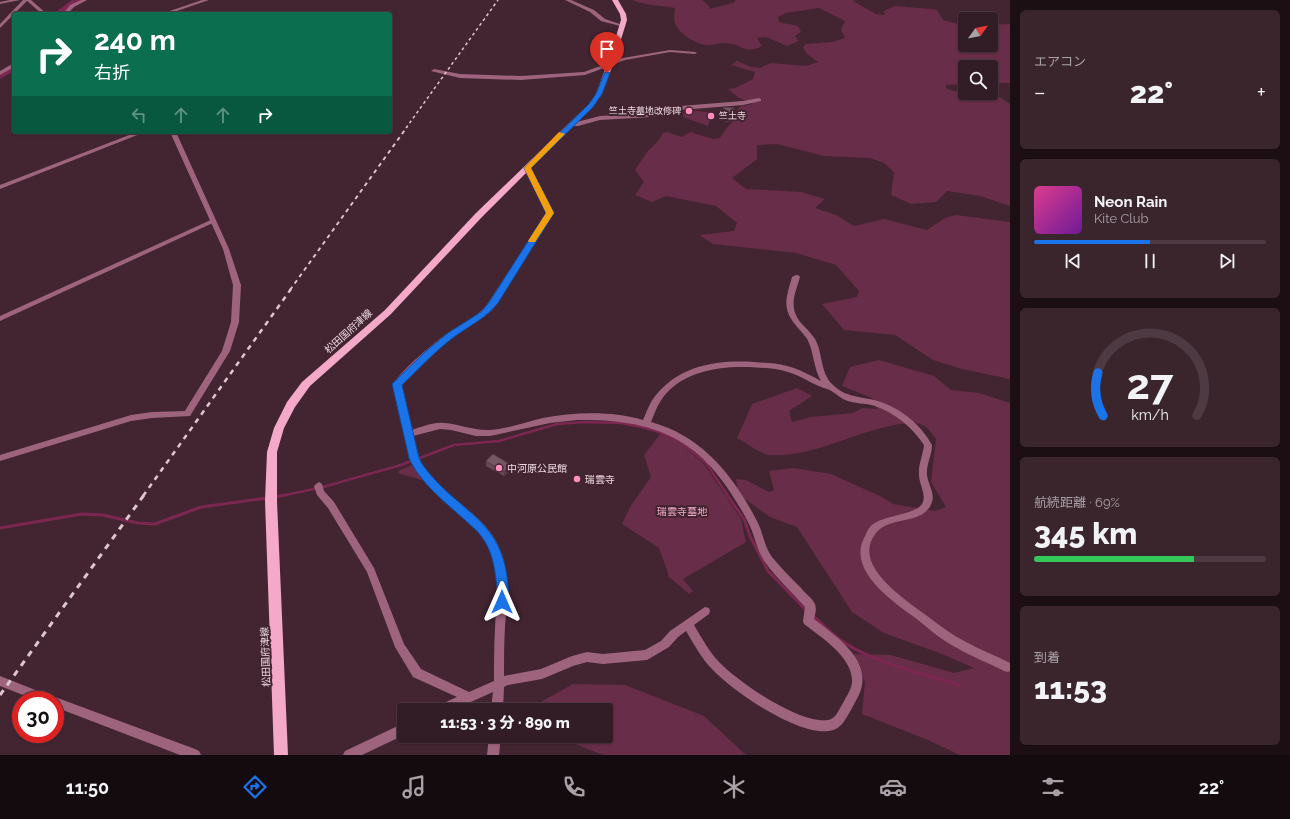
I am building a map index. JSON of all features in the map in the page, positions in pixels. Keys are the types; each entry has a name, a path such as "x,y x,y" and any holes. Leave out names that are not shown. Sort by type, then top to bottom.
{"main road":[{"path":"615,0 623,14 624,26"},
{"name":"松田国府津線","path":"281,755 271,498 272,452 279,428 291,405 306,384 388,312 479,215 591,105 599,94 624,26"}],"street":[{"path":"0,4 18,0"},
{"path":"15,12 27,0 42,12"},
{"path":"67,12 72,6 85,0"},
{"path":"169,12 207,0"},
{"path":"567,0 592,11 603,20 624,26"},
{"path":"0,27 12,15"},
{"path":"596,70 606,65 623,60 670,51 695,53"},
{"path":"434,71 460,76 521,78 585,74 623,60"},
{"path":"0,73 12,66"},
{"path":"572,124 578,124 600,118 651,115 680,108 743,103 759,100"},
{"path":"0,186 137,134"},
{"path":"0,458 131,418 152,415 188,414 226,351 235,322 237,285 226,249 174,134"},
{"path":"498,703 500,626 503,590 500,567 495,549 485,532 440,492 415,461 397,384 429,353 451,335 484,314 550,213 527,168"},
{"path":"0,319 213,221"},
{"path":"796,277 789,308 792,315 811,340 824,381 846,397 858,401 877,404 889,409 922,433 928,445 923,474 929,492 928,503 916,514 886,521 872,530 864,550 869,568 886,591 949,637 961,645 1008,667"},
{"path":"646,423 657,399 676,381 690,372 717,364 781,368 798,373 824,386 830,386"},
{"path":"409,434 443,426 471,433 487,434 556,419 609,416 646,423 674,432 687,440 709,459 724,478 752,520 765,553 772,563 810,605 808,621 844,651 851,659 856,670 857,683 840,721 833,725 824,726 791,717 769,705 725,674 716,665 687,624"},
{"path":"319,488 371,571 400,647 417,673 468,697"},
{"path":"456,703 506,680 542,674 572,661 587,657 603,658 647,655 665,644 674,634 705,611"},
{"path":"0,681 26,691"},
{"path":"64,705 195,755"},
{"path":"349,755 397,732"},
{"path":"493,755 494,743"}],"green space":[{"path":"632,0 702,0 709,6 709,9 733,3 736,0 856,0 853,1 876,14 885,15 884,11 895,6 931,9 937,10 943,20 958,24 958,52 998,52 998,25 1010,24 1010,83 998,83 998,60 958,60 958,84 946,85 946,88 958,92 958,100 998,100 998,96 1010,104 1010,206 980,196 947,191 936,202 911,204 891,195 894,172 884,163 870,158 824,156 777,144 757,145 757,159 732,178 746,189 801,192 825,199 815,208 836,215 854,226 884,219 927,230 945,218 956,215 1010,222 1010,379 962,369 933,360 895,335 844,330 822,304 857,297 859,291 836,265 796,253 713,244 699,235 734,231 737,223 716,206 666,196 652,202 635,195 644,182 635,170 647,152 659,140 663,133 667,132 682,137 690,132 713,139 720,138 737,116 737,110 741,106 753,104 739,98 728,89 735,88 753,79 755,72 731,65 737,61 751,67 760,68 771,63 806,66 818,62 806,53 803,47 806,44 832,42 845,38 841,30 845,21 819,8 786,13 778,17 779,22 798,26 801,32 795,36 799,41 787,46 766,37 757,38 762,46 751,49 726,43 707,45 701,44 686,36 678,29 674,20 675,8"},
{"path":"684,109 713,113 708,126 683,117"},
{"path":"879,360 934,376 951,390 979,393 1010,403 1010,755 960,755 928,740 862,714 865,682 853,654 891,655 954,673 974,668 942,654 884,633 852,612 797,527 770,517 738,494 736,479 746,480 769,492 774,490 769,471 794,468 831,474 882,497 893,504 935,511 946,507 931,482 936,439 928,429 920,424 908,423 885,427 829,445 800,453 785,455 770,455 758,451 737,438 752,404 797,388 812,396 789,411 792,422 811,417 853,413 862,408 877,409 872,398 842,386 850,367"},
{"name":"瑞雲寺墓地","path":"660,434 677,441 704,464 741,519 746,542 683,579 693,591 689,594 668,576 659,548 622,524 630,507 651,477 644,455"},
{"path":"412,465 424,478 421,480 398,473 400,470"},
{"path":"573,684 625,685 704,716 746,755 603,755 573,743 613,743 613,703 539,703"}],"building":[{"path":"724,107 734,108 730,119 725,117"},
{"path":"493,454 511,465 504,472 486,461"}],"waterway":[{"path":"60,12 77,0"},
{"path":"0,76 12,68"},
{"path":"284,495 323,487 401,465 454,445 499,441 557,424 584,422 621,423 642,427 659,432 679,441 706,463 728,496"},
{"path":"274,497 284,495"},
{"path":"727,495 744,519 750,536 768,571 806,610"},
{"path":"0,528 82,514 103,515 138,523 155,524 201,507 267,498"},
{"path":"813,616 839,639 866,654 881,661 914,672 960,685"}],"railway":[{"path":"406,128 498,0"},
{"path":"290,290 407,127"},
{"path":"143,496 291,289"},
{"path":"0,695 144,495"}],"slow traffic":[{"path":"532,241 550,213 530,171 527,168 562,134"}],"place":[{"name":"竺土寺墓地改修碑","path":"689,111"},
{"name":"竺土寺","path":"711,116"},
{"name":"中河原公民館","path":"499,468"},
{"name":"瑞雲寺","path":"577,479"}],"route":[{"path":"502,602 503,590 500,567 495,549 485,532 465,512 440,492 418,467 414,458 397,384 429,353 451,335 484,314 494,303 502,286 550,213 530,171 527,168 591,105 599,94 607,73"}]}
